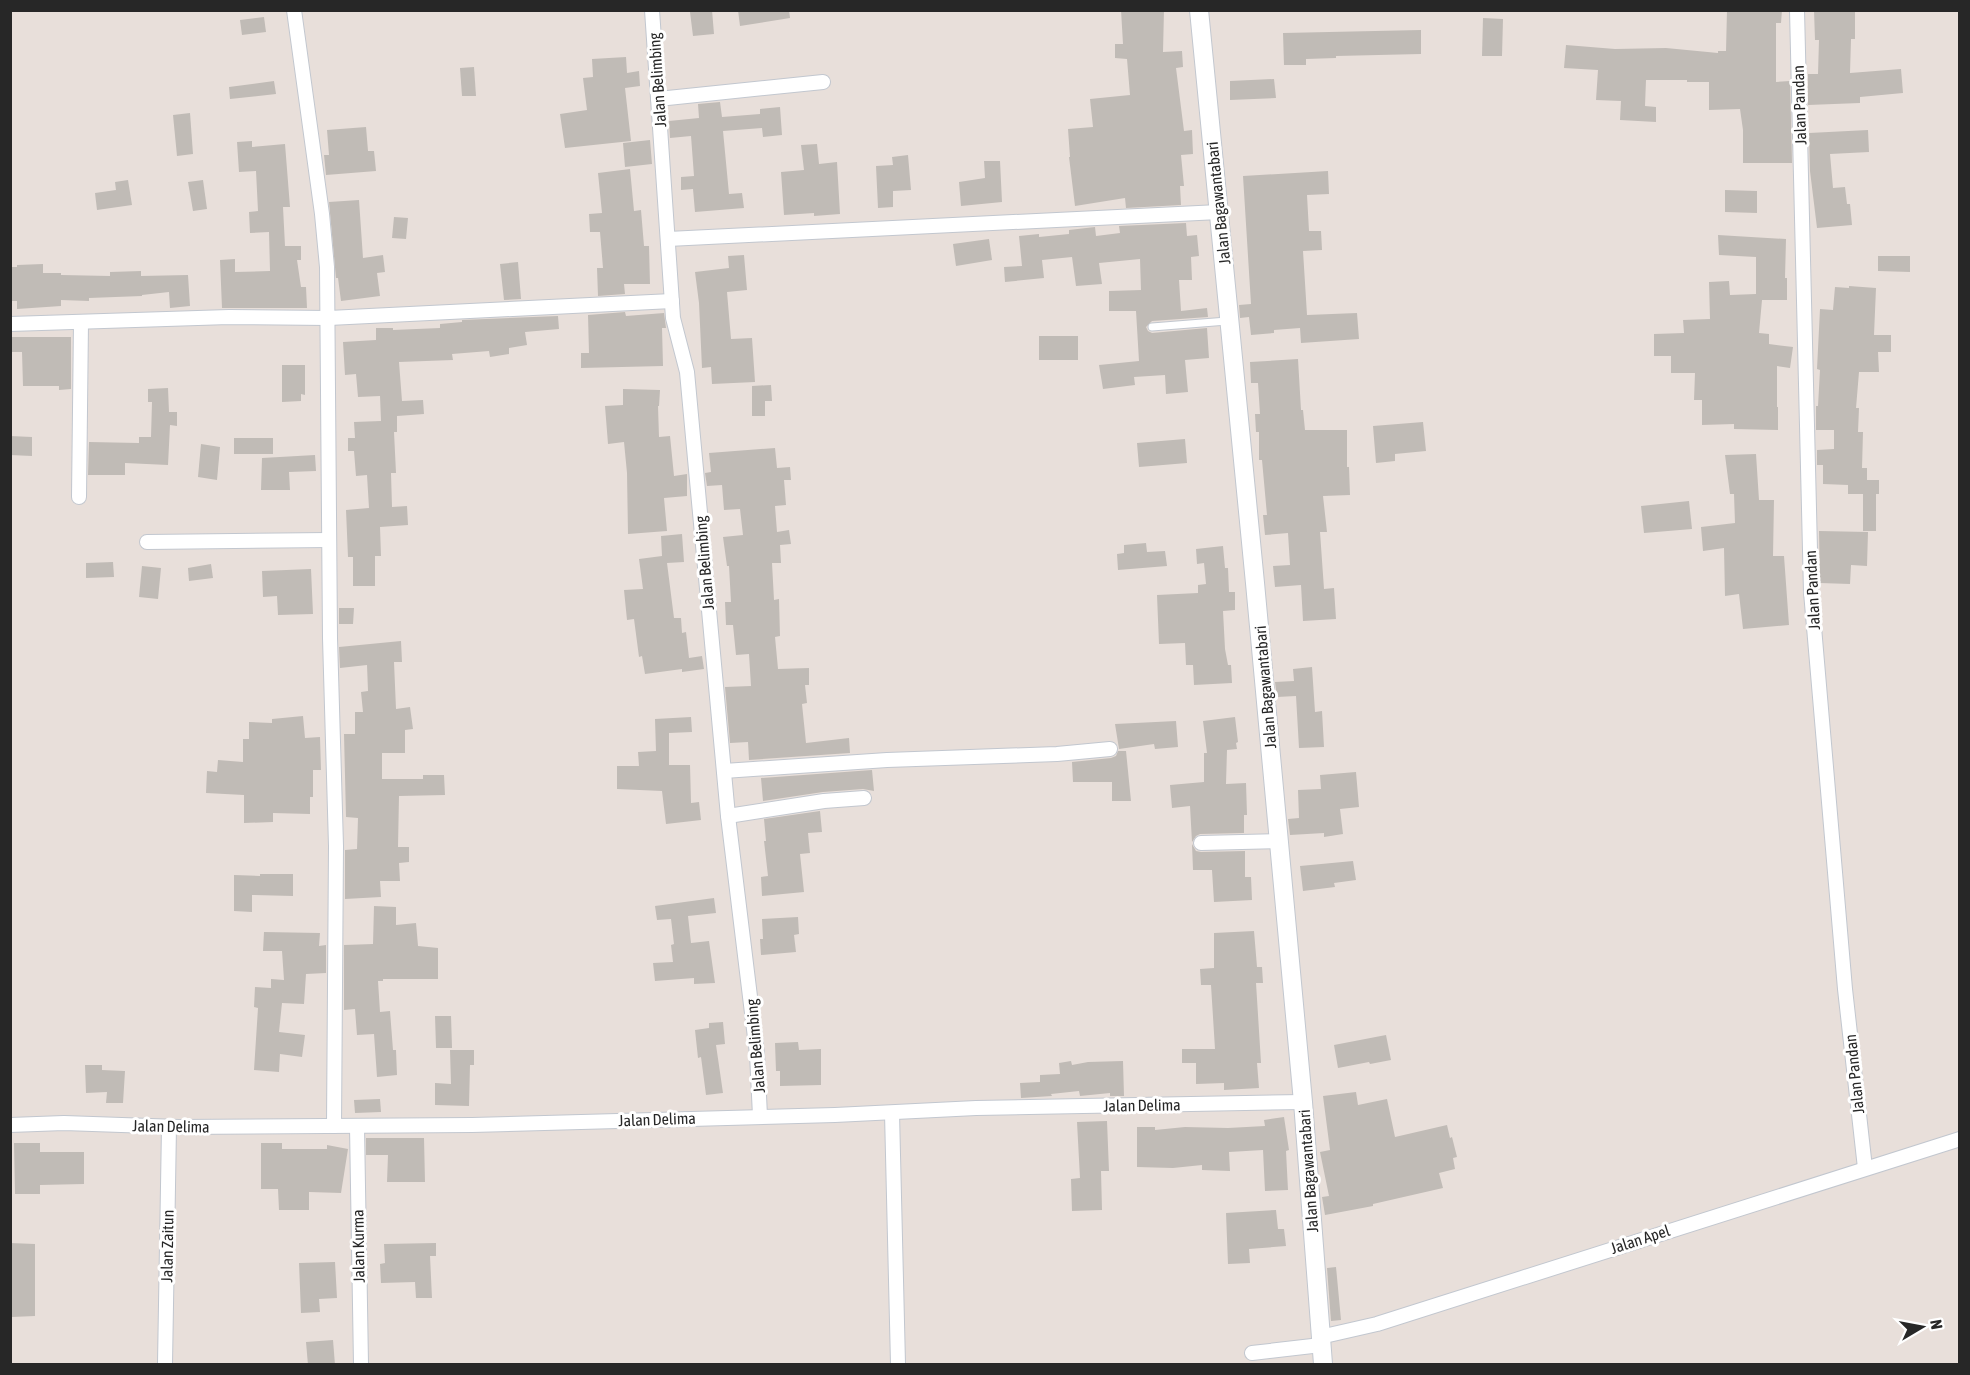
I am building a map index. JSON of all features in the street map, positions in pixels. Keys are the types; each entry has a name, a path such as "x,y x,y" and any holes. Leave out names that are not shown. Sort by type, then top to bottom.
{"street":[{"path":"294,10 322,214 329,318 329,540 336,846 334,1126"},
{"name":"Jalan Belimbing","path":"652,10 673,318 687,372 728,816 757,1054 760,1116"},
{"name":"Jalan Bagawantabari","path":"1199,10 1303,1102 1323,1365"},
{"name":"Jalan Pandan","path":"1797,10 1811,592 1845,989 1865,1168"},
{"path":"658,99 823,82"},
{"path":"668,238 1219,212"},
{"path":"10,324 229,317 329,318 672,301"},
{"path":"79,497 81,322"},
{"path":"147,542 329,540"},
{"path":"724,771 887,760 1057,754 1110,749"},
{"path":"728,816 824,801 864,798"},
{"path":"1200,843 1279,841"},
{"name":"Jalan Delima","path":"10,1125 64,1123 170,1127 357,1127 483,1125 892,1113 976,1108 1303,1102"},
{"path":"892,1113 898,1365"},
{"name":"Jalan Zaitun","path":"165,1365 170,1127"},
{"name":"Jalan Kurma","path":"357,1127 360,1365"},
{"name":"Jalan Apel","path":"1252,1353 1321,1341 1959,1139"}],"lane":[{"path":"1152,327 1229,321"}],"building":[{"path":"712,10 714,34 693,36 690,12"},
{"path":"738,10 789,10 790,18 740,26"},
{"path":"1121,10 1164,10 1163,52 1182,51 1183,67 1176,68 1184,131 1192,130 1193,154 1181,155 1184,186 1180,186 1181,205 1126,208 1125,198 1075,206 1068,129 1093,127 1090,99 1130,95 1127,59 1115,58 1115,44 1123,44"},
{"path":"1727,10 1782,10 1781,23 1776,23 1776,82 1790,81 1792,163 1743,163 1743,130 1740,109 1709,110 1709,82 1646,80 1645,106 1656,107 1656,122 1620,120 1621,101 1596,100 1598,70 1564,68 1566,45 1615,49 1666,48 1718,53 1718,51 1726,51"},
{"path":"1814,10 1855,10 1855,39 1851,39 1850,73 1901,69 1903,93 1860,97 1860,103 1808,105 1808,74 1818,74 1819,40 1815,40"},
{"path":"264,17 266,32 242,35 240,20"},
{"path":"1483,18 1503,19 1502,56 1482,56"},
{"path":"1421,30 1421,54 1336,56 1336,58 1306,59 1306,65 1284,65 1283,33"},
{"path":"626,57 627,73 639,71 640,86 625,88 631,141 565,148 560,114 587,110 583,78 593,77 592,59"},
{"path":"474,67 476,96 462,96 460,68"},
{"path":"1274,79 1276,98 1230,100 1230,81"},
{"path":"274,81 276,94 230,99 229,87"},
{"path":"720,102 722,117 760,114 760,109 780,107 782,135 763,137 762,128 723,131 729,194 742,193 744,208 695,212 693,189 681,190 681,177 694,176 691,136 670,138 669,121 699,118 698,104"},
{"path":"190,113 193,154 177,156 173,115"},
{"path":"366,127 368,151 374,151 376,171 326,175 324,155 329,155 327,130"},
{"path":"1868,130 1869,152 1830,154 1833,188 1845,187 1847,204 1850,204 1852,225 1817,228 1810,171 1809,133"},
{"path":"650,140 652,164 625,167 623,143"},
{"path":"252,141 252,147 285,144 290,207 283,207 285,246 301,246 301,260 297,260 301,287 306,287 307,308 222,308 220,260 235,259 235,272 270,271 269,232 250,233 249,212 258,211 256,171 239,172 237,142"},
{"path":"817,144 819,164 837,162 840,214 784,215 781,172 804,170 801,145"},
{"path":"908,155 911,190 893,191 893,207 878,208 876,166 893,165 892,157"},
{"path":"984,161 1000,161 1002,202 961,206 959,182 985,178"},
{"path":"630,169 634,211 641,210 644,246 649,246 650,284 624,284 625,294 598,296 597,268 603,268 600,232 590,232 589,214 602,213 598,173"},
{"path":"1328,171 1329,194 1307,195 1309,231 1321,231 1322,250 1303,251 1307,315 1357,313 1359,339 1301,343 1300,328 1251,335 1249,317 1240,318 1239,305 1251,304 1243,176"},
{"path":"128,180 132,205 97,210 95,193 116,190 115,182"},
{"path":"203,180 207,209 193,211 188,182"},
{"path":"1725,190 1757,191 1757,213 1725,212"},
{"path":"359,200 363,258 383,255 385,272 377,273 380,296 341,301 338,278 336,278 329,202"},
{"path":"394,217 408,218 406,239 392,238"},
{"path":"1186,223 1187,236 1197,235 1199,256 1191,257 1192,280 1179,280 1181,311 1207,308 1208,317 1152,321 1146,327 1152,333 1207,328 1209,358 1185,360 1188,392 1166,394 1165,375 1134,377 1135,385 1103,389 1099,365 1139,361 1136,311 1109,311 1109,291 1141,290 1140,259 1099,263 1102,284 1076,286 1072,257 1042,260 1044,278 1005,282 1004,267 1022,266 1019,236 1069,234 1069,230 1095,227 1096,236 1120,233 1119,226"},
{"path":"1718,235 1786,239 1787,300 1762,300 1759,333 1769,334 1769,344 1793,347 1790,368 1777,366 1778,430 1734,429 1734,424 1702,425 1702,400 1694,400 1695,373 1671,373 1671,356 1654,356 1654,334 1684,333 1683,320 1710,319 1709,282 1729,281 1730,295 1756,294 1756,257 1719,255"},
{"path":"989,239 992,260 956,266 953,244"},
{"path":"744,255 747,290 727,292 731,339 752,338 755,382 712,384 711,367 702,368 695,272 729,268 728,256"},
{"path":"1878,256 1910,256 1910,272 1878,271"},
{"path":"518,262 521,299 504,300 500,264"},
{"path":"43,264 43,273 61,273 61,275 110,276 110,272 141,271 141,276 188,275 190,306 170,308 169,292 142,296 89,298 89,301 61,300 61,306 17,309 17,301 10,301 10,267"},
{"path":"1849,286 1876,288 1874,335 1891,335 1891,352 1878,352 1879,372 1859,372 1856,408 1859,408 1858,432 1863,432 1862,468 1867,468 1867,480 1879,480 1879,494 1876,494 1876,531 1863,531 1863,494 1848,494 1848,485 1823,484 1823,465 1817,465 1817,450 1834,449 1834,430 1816,430 1820,370 1817,369 1820,309 1833,310 1835,287 1849,288"},
{"path":"625,312 626,316 664,313 666,328 662,328 663,366 581,368 581,353 589,353 588,315"},
{"path":"558,316 559,329 525,332 527,345 509,348 509,354 490,357 489,351 452,354 453,360 399,362 402,401 423,400 424,414 397,416 397,432 394,432 396,473 391,473 392,507 407,506 408,525 380,527 381,556 375,556 375,586 353,586 353,557 348,557 346,510 369,508 367,475 356,476 354,451 348,451 348,438 355,438 354,422 381,421 380,396 358,397 356,374 345,375 343,342 376,340 376,328 393,328 393,330 440,328 440,324 462,322 462,320"},
{"path":"1039,336 1078,336 1078,360 1039,360"},
{"path":"10,337 71,337 71,389 59,390 59,386 23,386 22,352 10,352"},
{"path":"1298,359 1301,410 1303,410 1305,430 1347,430 1350,495 1323,496 1327,532 1320,532 1324,589 1334,588 1336,619 1303,621 1301,585 1275,587 1273,566 1290,565 1288,533 1265,535 1263,515 1267,515 1262,460 1259,460 1259,432 1256,432 1255,414 1260,414 1258,383 1251,383 1250,362"},
{"path":"282,365 305,365 305,395 301,394 301,401 282,402"},
{"path":"771,385 772,401 765,401 765,416 752,416 752,386"},
{"path":"168,388 169,412 177,412 177,426 170,425 168,465 125,463 125,475 88,475 89,442 139,443 139,437 151,437 152,402 148,402 148,389"},
{"path":"623,389 660,390 659,437 670,436 674,476 687,474 687,496 664,498 667,531 628,534 624,442 608,444 605,406 623,405"},
{"path":"1423,422 1426,451 1395,454 1395,461 1376,463 1373,426"},
{"path":"10,436 32,437 32,456 10,455"},
{"path":"234,438 273,438 273,454 234,454"},
{"path":"1185,439 1187,463 1139,467 1137,443"},
{"path":"201,444 220,447 217,480 198,477"},
{"path":"775,448 777,468 790,467 791,480 784,480 786,505 775,506 777,532 789,530 791,544 780,545 781,563 772,563 774,600 779,599 780,636 775,637 778,669 809,668 809,685 805,685 807,703 802,704 806,743 849,738 850,753 749,760 748,742 730,743 725,687 751,686 749,654 736,655 733,625 726,625 725,602 731,602 729,566 727,566 723,537 743,535 740,509 724,510 722,485 707,486 705,473 711,472 709,453"},
{"path":"1756,454 1759,500 1774,500 1773,556 1784,556 1789,625 1743,629 1739,594 1725,596 1724,548 1703,551 1701,527 1735,523 1734,494 1730,494 1725,455"},
{"path":"315,455 316,471 289,472 290,490 261,490 262,458"},
{"path":"1689,501 1692,529 1644,533 1641,506"},
{"path":"1819,531 1868,532 1867,566 1851,565 1850,584 1820,583"},
{"path":"682,534 684,562 667,563 674,618 681,618 682,633 686,632 689,658 702,656 704,669 682,672 682,669 645,674 642,656 639,657 634,619 627,620 624,590 643,589 639,559 662,556 661,536"},
{"path":"1146,543 1147,552 1165,551 1167,566 1118,570 1117,554 1124,553 1124,545"},
{"path":"1223,546 1225,568 1228,568 1229,592 1235,592 1235,610 1223,611 1225,649 1228,665 1231,665 1232,683 1194,685 1193,665 1186,665 1185,643 1159,644 1157,595 1198,593 1198,585 1206,584 1204,563 1197,564 1196,549"},
{"path":"113,562 114,577 86,578 86,563"},
{"path":"211,564 213,578 189,581 188,568"},
{"path":"142,566 161,568 158,599 139,597"},
{"path":"311,569 313,614 278,615 277,596 263,597 262,571"},
{"path":"339,608 354,608 353,624 339,624"},
{"path":"401,641 402,662 394,662 396,709 410,707 413,729 405,730 405,753 382,753 382,779 423,779 423,775 444,775 445,795 399,796 398,847 409,847 409,862 399,863 400,881 380,881 381,897 345,899 345,850 357,849 358,818 346,817 344,734 355,734 355,712 363,712 361,692 368,691 367,665 340,668 339,647"},
{"path":"1312,667 1315,712 1322,711 1324,747 1299,748 1296,696 1277,697 1275,682 1294,681 1293,669"},
{"path":"303,716 305,738 320,737 321,770 313,770 313,797 310,797 310,814 273,813 273,822 244,823 244,795 206,793 207,771 217,772 218,760 243,762 243,739 249,739 249,722 272,723 272,719"},
{"path":"691,717 692,732 669,733 669,765 690,765 691,803 699,802 701,820 666,824 662,791 617,789 617,766 639,766 638,752 656,751 655,719"},
{"path":"1235,717 1238,742 1236,743 1237,749 1227,750 1226,784 1246,783 1247,815 1244,815 1244,833 1200,834 1192,842 1190,806 1172,808 1170,785 1204,782 1204,753 1207,753 1203,721"},
{"path":"1176,721 1178,747 1155,749 1154,744 1119,749 1115,724"},
{"path":"1118,751 1126,751 1131,801 1112,801 1112,782 1073,782 1072,762 1111,758 1116,756"},
{"path":"872,770 874,791 863,789 823,792 763,801 761,778"},
{"path":"1356,772 1359,807 1340,809 1343,834 1324,837 1324,833 1290,835 1288,819 1299,818 1298,790 1321,789 1320,775"},
{"path":"820,811 822,832 808,833 810,853 800,854 804,892 762,896 761,877 768,876 764,819"},
{"path":"1192,844 1196,851 1201,852 1245,851 1245,877 1251,877 1252,900 1214,902 1212,870 1193,870"},
{"path":"1353,861 1356,880 1334,883 1335,887 1303,891 1300,866"},
{"path":"260,874 293,874 293,896 252,895 252,912 234,911 234,875 260,876"},
{"path":"714,898 716,913 688,916 691,943 709,941 715,983 694,984 694,978 655,981 653,963 673,962 671,945 674,944 671,919 657,920 655,906"},
{"path":"374,906 396,907 396,925 416,923 418,946 438,948 438,979 383,979 383,981 378,981 380,1012 390,1011 397,1075 377,1077 374,1034 357,1035 355,1009 344,1010 344,945 373,944"},
{"path":"798,917 799,934 794,935 796,952 761,955 762,919"},
{"path":"1254,931 1257,967 1262,967 1263,983 1256,983 1261,1063 1257,1063 1259,1088 1224,1090 1224,1083 1196,1084 1196,1063 1182,1063 1182,1049 1215,1049 1211,985 1201,985 1200,969 1214,968 1214,933"},
{"path":"264,932 320,933 319,946 326,945 326,973 306,974 304,1004 282,1003 279,1032 305,1035 302,1057 280,1054 279,1072 254,1070 258,1008 254,1007 255,987 271,988 271,979 284,980 282,951 263,951"},
{"path":"435,1016 451,1016 452,1048 436,1048"},
{"path":"723,1022 725,1044 716,1045 723,1093 706,1095 695,1030 709,1028 709,1023"},
{"path":"1386,1035 1391,1060 1338,1068 1334,1045"},
{"path":"798,1042 799,1050 821,1049 821,1085 780,1086 780,1071 776,1071 775,1043"},
{"path":"450,1050 474,1050 474,1065 470,1065 469,1106 435,1105 435,1083 451,1084"},
{"path":"1071,1061 1072,1065 1123,1061 1124,1096 1110,1096 1110,1093 1080,1096 1079,1091 1021,1098 1020,1083 1040,1082 1040,1075 1060,1074 1059,1063"},
{"path":"85,1065 102,1065 102,1070 125,1071 123,1103 106,1103 107,1092 86,1093"},
{"path":"1356,1092 1358,1105 1387,1099 1395,1137 1447,1125 1457,1157 1453,1158 1455,1169 1439,1173 1443,1188 1373,1204 1373,1206 1325,1215 1322,1197 1329,1196 1320,1152 1330,1150 1323,1096"},
{"path":"380,1099 381,1112 355,1113 354,1100"},
{"path":"1284,1117 1289,1150 1286,1151 1288,1190 1265,1191 1263,1150 1229,1152 1230,1171 1202,1170 1202,1165 1173,1168 1137,1167 1137,1127 1155,1127 1155,1130 1185,1127 1265,1126 1264,1120"},
{"path":"1107,1121 1109,1171 1101,1171 1102,1210 1072,1211 1071,1179 1080,1178 1077,1122"},
{"path":"366,1138 424,1138 425,1182 387,1182 388,1155 366,1155"},
{"path":"14,1143 40,1143 40,1152 84,1152 84,1184 40,1185 40,1194 15,1194"},
{"path":"261,1143 282,1143 282,1149 327,1149 327,1145 348,1149 341,1193 309,1192 309,1210 279,1210 278,1189 261,1189"},
{"path":"1276,1210 1278,1229 1284,1229 1286,1246 1249,1249 1250,1263 1228,1264 1226,1213"},
{"path":"10,1243 35,1244 35,1316 12,1317"},
{"path":"436,1243 436,1256 430,1256 432,1298 416,1298 415,1282 381,1283 380,1264 385,1263 384,1244"},
{"path":"335,1262 337,1298 319,1299 320,1312 301,1313 299,1263"},
{"path":"1336,1267 1341,1320 1331,1321 1327,1268"},
{"path":"333,1340 335,1365 308,1365 306,1342"}]}
